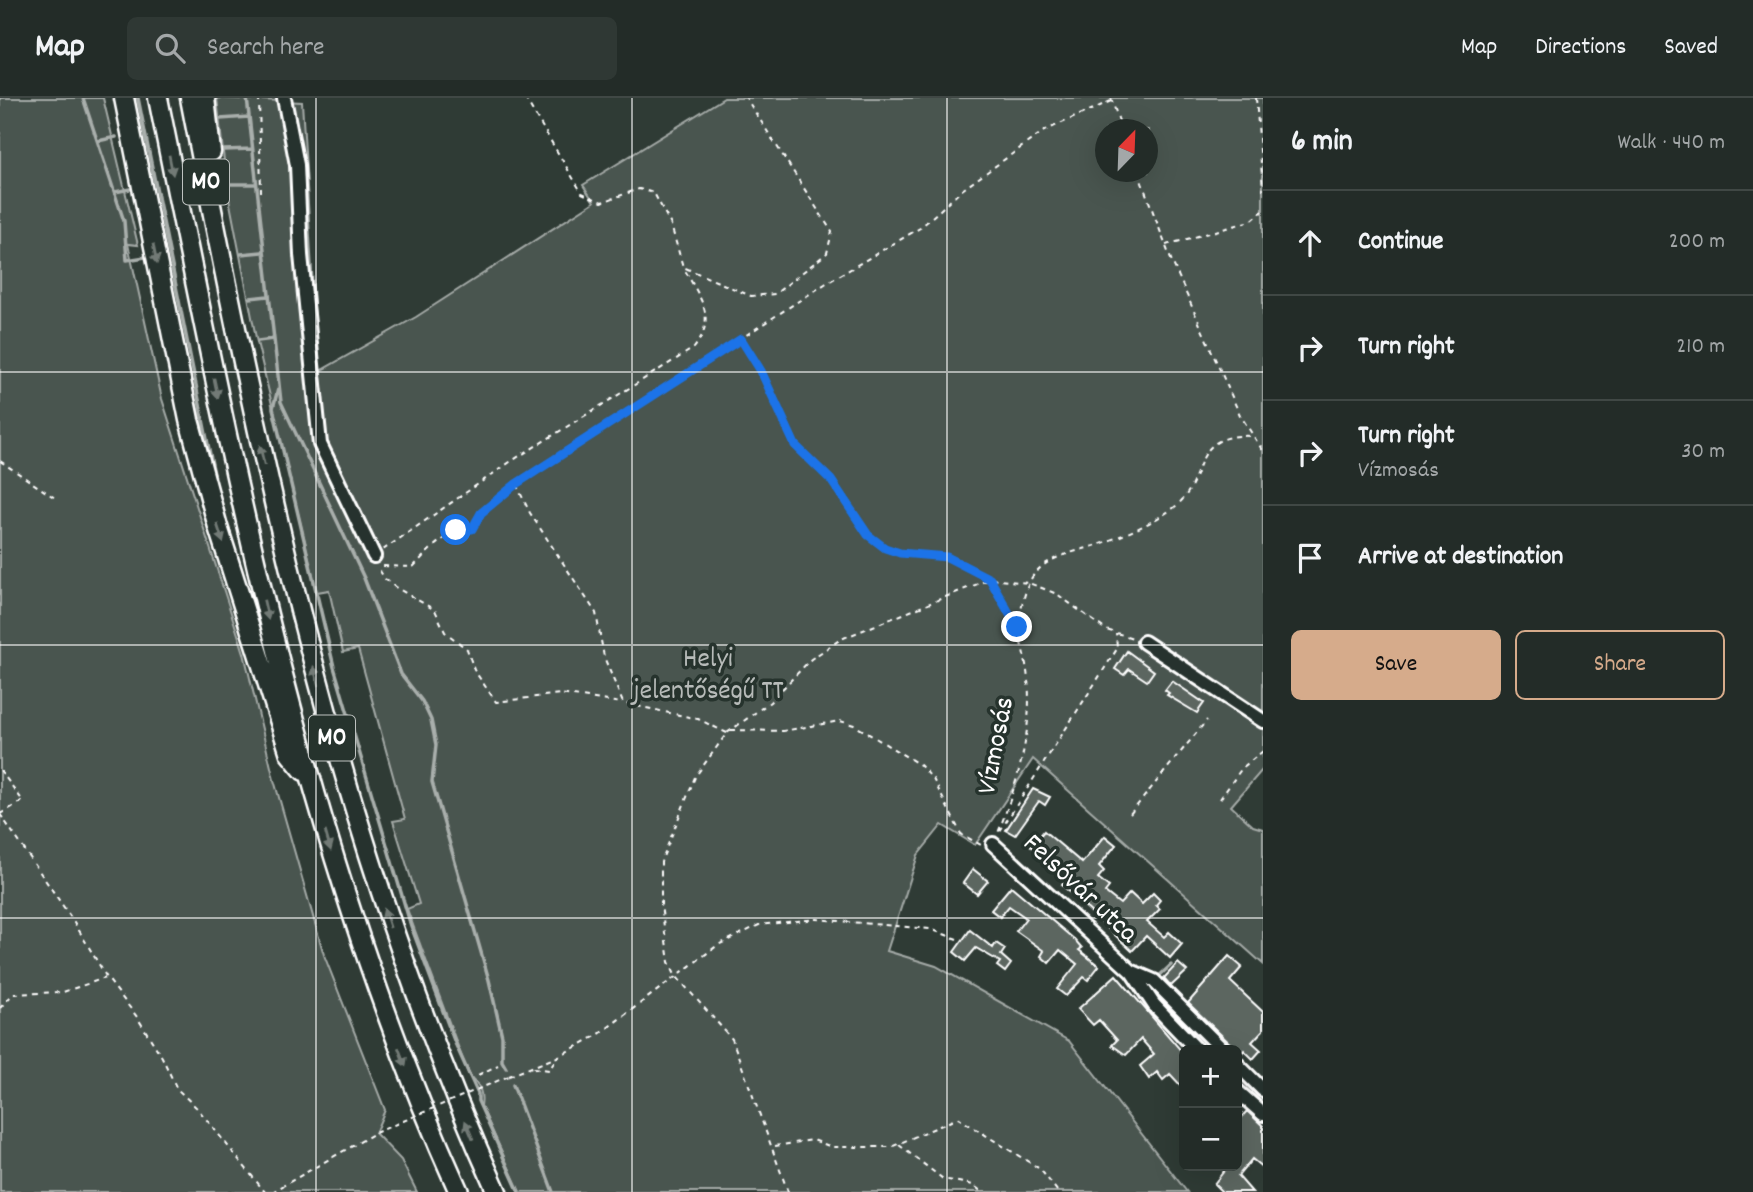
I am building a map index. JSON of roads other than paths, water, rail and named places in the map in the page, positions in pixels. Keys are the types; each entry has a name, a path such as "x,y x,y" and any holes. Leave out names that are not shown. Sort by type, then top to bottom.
{"highway":[{"path":"115,98 125,138 138,163"},
{"path":"124,98 171,337 209,497 290,754 309,776"},
{"name":"M0","path":"158,98 231,460 309,776 383,1007 459,1192"},
{"name":"M0","path":"190,98 223,267 291,582 339,761 416,1001 497,1192"},
{"path":"205,98 223,267"}],"street":[{"path":"284,98 297,165 301,255 320,444 374,556"},
{"path":"1144,642 1263,721"},
{"name":"Felsővár utca","path":"993,844 1132,972 1154,1005 1192,1045"},
{"name":"Felsővár utca","path":"1132,972 1154,981 1218,1045"},
{"path":"1242,1071 1263,1090"},
{"path":"1242,1095 1263,1114"}],"waterway":[{"path":"83,98 124,221 127,260 145,257"},
{"path":"138,98 214,474"},
{"path":"247,98 281,402 364,578 401,674 422,701 431,720 436,745 432,782 489,980 502,1036 502,1061 506,1068"},
{"path":"220,119 249,117"},
{"path":"98,141 116,137"},
{"path":"224,150 252,149"},
{"path":"228,184 255,184"},
{"path":"115,192 130,189"},
{"path":"241,254 262,252"},
{"path":"250,298 268,296"},
{"path":"258,341 273,339"},
{"path":"278,389 273,408 334,667 411,926 455,1043 478,1094 478,1101 519,1192"},
{"path":"1157,978 1171,965"},
{"path":"1151,985 1162,1001 1207,1045"},
{"path":"1242,1080 1263,1101"},
{"path":"513,1085 553,1192"}],"park label":[{"name":"Helyi jelentőségű TT","path":"708,677"}]}
